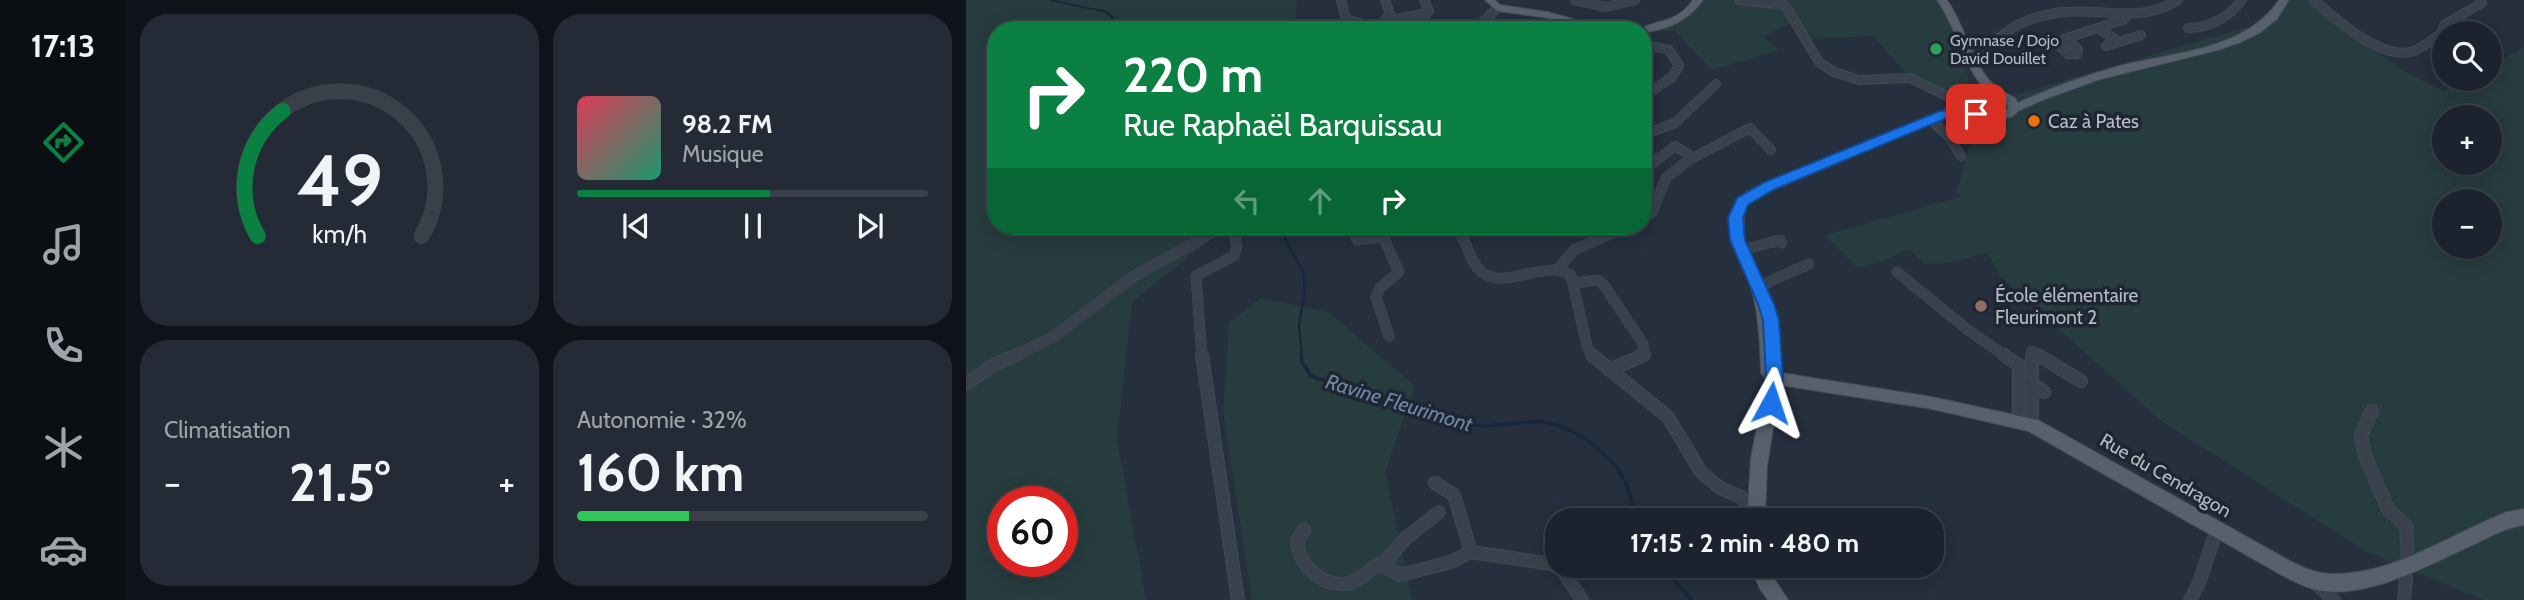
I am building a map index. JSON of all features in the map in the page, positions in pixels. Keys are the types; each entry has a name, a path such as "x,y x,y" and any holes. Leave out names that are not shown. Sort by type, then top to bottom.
{"main road":[{"path":"1652,28 1683,17 1698,0"},
{"path":"1942,0 1952,13 1979,77 1994,92 2007,97 2027,98 2121,64 2236,35 2265,18 2284,2"},
{"path":"1496,5 1514,1 1548,15"},
{"path":"1945,114 1976,114 1996,118 2008,115 2014,109 2124,68 2240,38 2258,30 2284,2"},
{"path":"1496,5 1572,21"},
{"path":"1973,65 1968,107 1976,114"},
{"path":"1759,465 1775,378 1771,320 1737,240 1735,218 1742,202 1750,195 1945,114 1970,97 1994,92"},
{"path":"2007,97 2014,109"},
{"path":"1757,508 1764,373 1758,288"},
{"name":"Rue du Cendragon","path":"1775,378 1858,390 2025,423 2312,580 2342,583 2377,577 2507,520 2524,517"},
{"path":"1764,578 1779,600"}],"street":[{"path":"1341,0 1346,19 1353,21"},
{"path":"1385,0 1390,14 1385,21"},
{"path":"1389,21 1429,11 1424,0"},
{"path":"1575,0 1606,7 1634,0"},
{"path":"1739,0 1785,5 1819,62 1834,72 1859,80 1910,78 1947,96"},
{"path":"2188,28 2213,25 2229,15 2242,0"},
{"path":"2313,0 2373,45 2390,51 2409,52 2442,33 2444,25 2478,5 2480,0"},
{"path":"1968,53 1987,51 2010,29 2044,16 2076,11 2126,15 2155,11 2175,1"},
{"path":"1488,21 1484,20 1496,5"},
{"path":"1421,15 1425,21"},
{"path":"2067,38 2125,19 2126,15"},
{"path":"2098,28 2119,42"},
{"path":"2106,46 2141,35"},
{"path":"1652,46 1669,50 1679,66 1672,77 1652,91"},
{"path":"1652,132 1669,127 1694,110 1716,84"},
{"path":"1930,119 1949,137 1961,156"},
{"path":"1652,200 1665,179 1692,157 1750,128 1771,150"},
{"path":"1652,162 1675,146 1692,157"},
{"path":"966,384 992,366 1053,337 1133,277 1208,235"},
{"path":"1234,235 1237,246 1234,256 1196,276 1203,372 1238,600"},
{"path":"1355,235 1357,240 1383,237 1399,272 1380,288 1376,297 1389,336"},
{"path":"1463,235 1473,263 1479,271 1490,276 1558,269 1568,272 1575,283 1587,346 1594,358 1668,417 1701,472 1720,488 1741,497 1749,508"},
{"path":"1558,269 1568,256 1582,245 1606,235"},
{"path":"1741,250 1780,240 1782,243"},
{"path":"1758,288 1809,264"},
{"path":"1897,272 1968,330 2019,365 2025,423"},
{"path":"1575,283 1598,280 1603,284 1643,344 1644,355 1609,370"},
{"path":"2025,423 2031,384 2032,351 2081,381"},
{"path":"2031,384 2044,392"},
{"path":"2372,411 2361,435 2365,456 2388,509 2406,526 2404,600"},
{"path":"1435,483 1454,495 1471,552"},
{"path":"1720,488 1742,489 1758,484"},
{"path":"1304,530 1298,535 1296,547 1299,557 1314,573 1335,582 1351,583 1382,564 1406,538 1438,512"},
{"path":"2190,600 2217,529"},
{"path":"1382,564 1400,575 1451,562 1471,552 1552,564 1563,571 1582,600"},
{"path":"2312,580 2334,600"}],"green space":[{"path":"966,0 1297,0 1296,21 987,21 987,235 1219,235 1132,302 1117,439 1146,600 966,600"},
{"path":"1698,0 1942,0 1973,65 1966,65 1969,87 1937,90 1910,78 1873,36 1807,39 1796,21 1763,36 1779,50 1712,70 1675,31 1652,30 1664,26"},
{"path":"2289,0 2310,0 2397,67 2432,85 2432,91 2502,91 2502,60 2524,45 2524,600 2483,600 2365,551 2160,420 2000,276 1988,253 1948,263 1925,264 1908,249 1882,262 1857,267 1825,235 1960,197 1957,191 1976,122 1971,108 2271,20"},
{"path":"1261,298 1328,312 1415,386 1385,472 1412,600 1252,600 1223,412 1229,323"}],"waterway":[{"name":"Ravine Fleurimont","path":"1050,0 1107,12 1115,21"},
{"name":"Ravine Fleurimont","path":"1283,235 1303,272 1305,291 1299,325 1302,357"},
{"name":"Ravine Fleurimont","path":"1301,355 1302,362 1311,376 1454,424 1486,426 1539,421 1561,426 1585,438 1615,465 1627,485 1634,508"},
{"name":"Ravine Fleurimont","path":"1672,578 1692,600"}],"place":[{"name":"Gymnase / Dojo David Douillet","path":"1936,49"},
{"name":"Caz à Pates","path":"2034,121"},
{"name":"École élémentaire Fleurimont 2","path":"1981,306"}],"route":[{"path":"1771,403 1775,378 1771,320 1737,240 1735,218 1742,202 1750,195 1770,186 1945,114 1976,114"}]}
